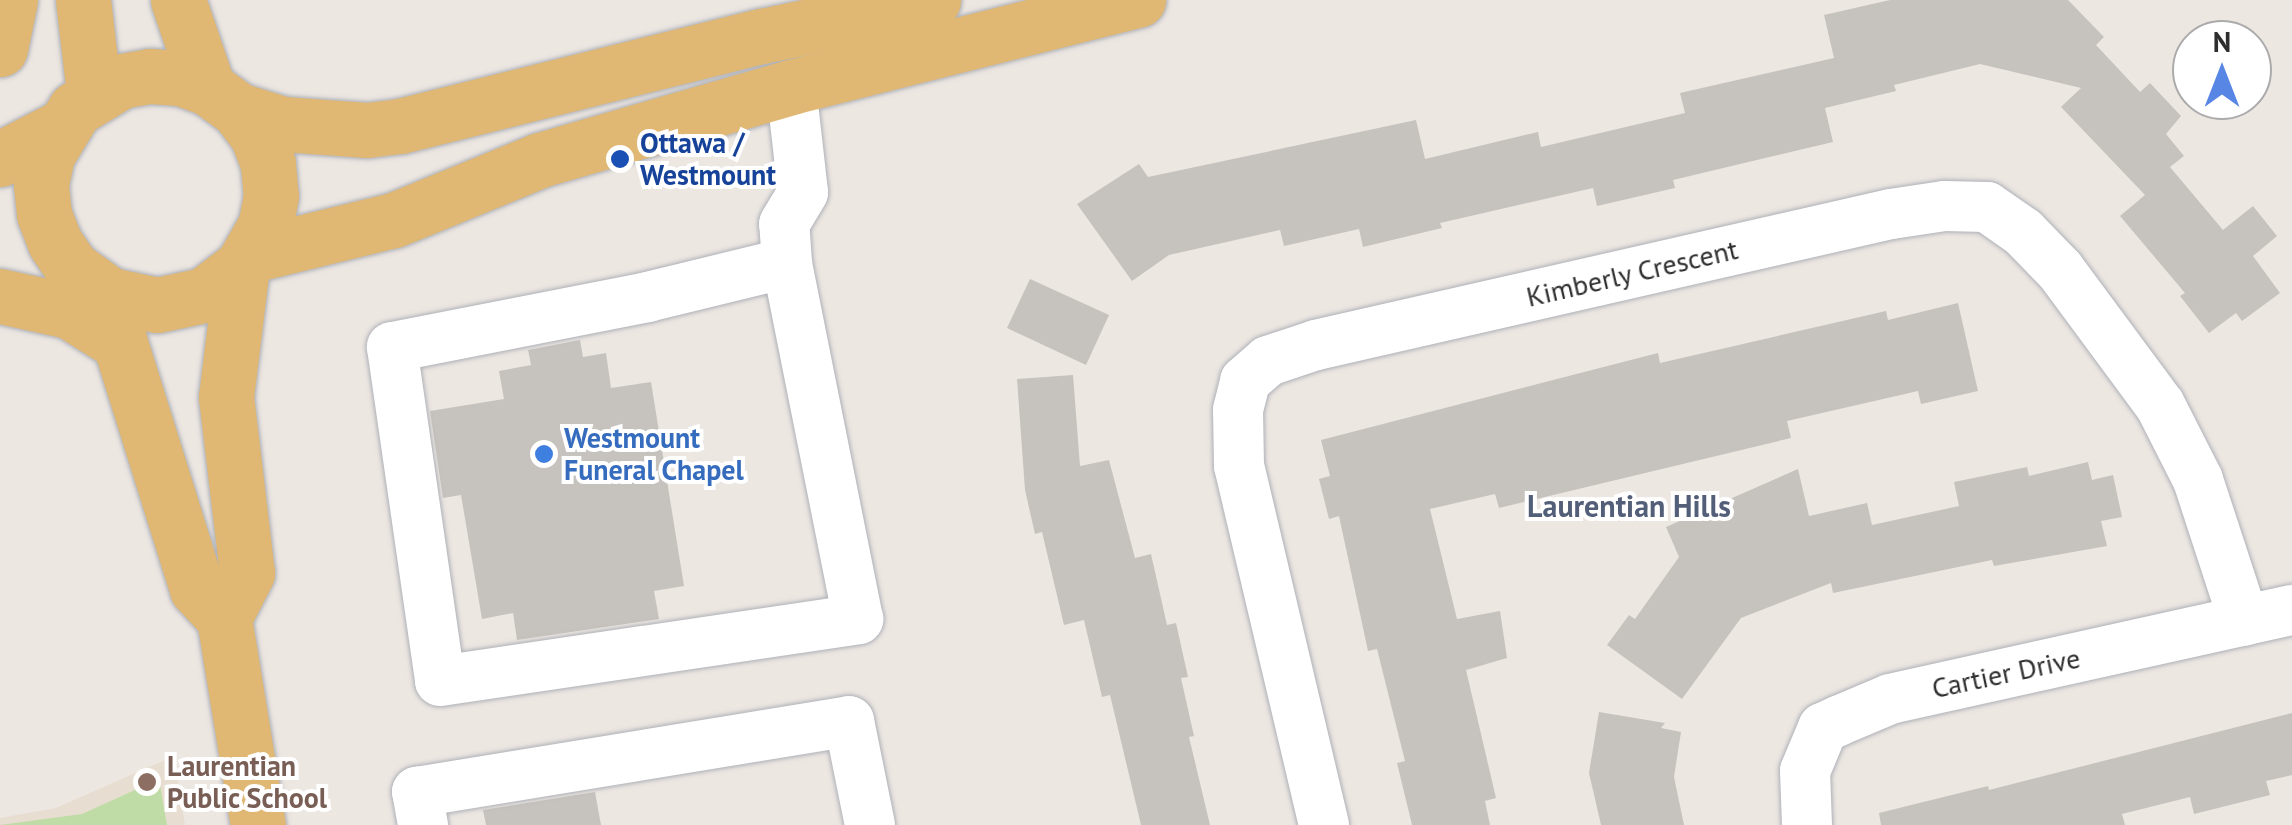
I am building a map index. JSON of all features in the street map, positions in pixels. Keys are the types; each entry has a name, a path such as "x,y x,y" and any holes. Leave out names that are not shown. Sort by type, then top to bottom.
{"main road":[{"path":"0,49 10,0"},
{"path":"83,0 77,111 44,170 44,214 54,243 100,302 197,589 224,618 258,825"},
{"path":"178,0 223,99 257,135 268,164 268,211 246,260 226,398 248,572 224,618"},
{"path":"0,159 121,82 150,76 180,78 282,124 367,130 400,126 762,36 933,0"},
{"path":"0,271 100,302 157,304 188,298 204,294 246,260 394,220 540,160 791,88 1138,0"},
{"path":"0,296 27,298 69,311 100,302"}],"street":[{"path":"787,262 648,296 392,347 440,681 858,618 787,262 784,224 802,192 791,88"},
{"name":"Kimberly Crescent","path":"1324,825 1239,466 1238,410 1245,382 1268,362 1316,345 1890,214 1944,206 1987,207 2023,232 2060,270 2160,405 2198,480 2244,621"},
{"name":"Cartier Drive","path":"1806,825 1805,771 1823,728 1890,699 2292,610"},
{"path":"423,825 418,792 849,721 870,825"}],"shaded area":[{"name":"Laurentian Public School","path":"174,756 185,825 0,825 0,818 56,808"}],"green space":[{"path":"159,779 167,825 0,825 82,814"}],"building":[{"path":"1890,0 2068,0 2104,37 2096,45 2140,92 2150,83 2172,106 2172,120 2178,120 2166,134 2184,156 2170,167 2223,230 2253,206 2277,236 2253,256 2280,293 2242,321 2236,313 2209,333 2180,296 2185,293 2120,216 2145,195 2061,107 2081,88 1980,64 1894,85 1896,91 1825,108 1833,142 1673,180 1675,188 1597,206 1593,188 1440,223 1442,228 1363,247 1359,229 1284,246 1280,230 1169,255 1132,281 1077,204 1139,164 1148,177 1416,120 1425,159 1538,132 1541,147 1685,113 1680,93 1834,58 1824,15"},
{"path":"1030,279 1109,315 1086,365 1007,328"},
{"path":"1958,303 1978,391 1921,404 1918,391 1787,421 1791,438 1499,508 1495,494 1430,509 1457,619 1500,611 1507,658 1466,670 1496,798 1485,801 1490,825 1412,825 1397,763 1405,761 1377,649 1368,651 1339,516 1329,519 1319,479 1330,476 1321,440 1658,353 1660,363 1886,311 1888,320"},
{"name":"Westmount Funeral Chapel","path":"580,340 583,357 606,353 611,388 651,382 684,586 654,591 659,619 517,640 513,613 482,619 461,495 443,498 430,411 504,399 499,371 531,365 528,350"},
{"path":"1073,375 1080,466 1109,460 1135,558 1151,554 1167,625 1176,623 1188,677 1181,678 1194,736 1189,737 1210,825 1141,825 1110,695 1102,697 1084,620 1064,625 1042,532 1035,534 1025,490 1017,379"},
{"path":"2088,462 2092,480 2113,475 2122,517 2101,521 2107,546 1994,566 1992,560 1833,593 1831,583 1741,618 1682,699 1607,645 1629,615 1635,619 1679,557 1666,527 1798,469 1809,516 1867,503 1872,525 1959,506 1954,482 2027,467 2029,476"},
{"path":"1599,712 1665,723 1661,728 1681,732 1674,777 1684,825 1601,825 1589,773"},
{"path":"2292,713 2292,775 2266,781 2270,795 2194,814 2190,797 2122,814 2125,825 1881,825 1879,813 1988,786 1989,790"},
{"path":"595,792 601,825 486,825 483,810"}],"place":[{"name":"Ottawa / Westmount","path":"620,159"},
{"name":"Westmount Funeral Chapel","path":"544,454"},
{"name":"Laurentian Public School","path":"147,782"}],"district":[{"name":"Laurentian Hills","path":"1629,506"}]}
